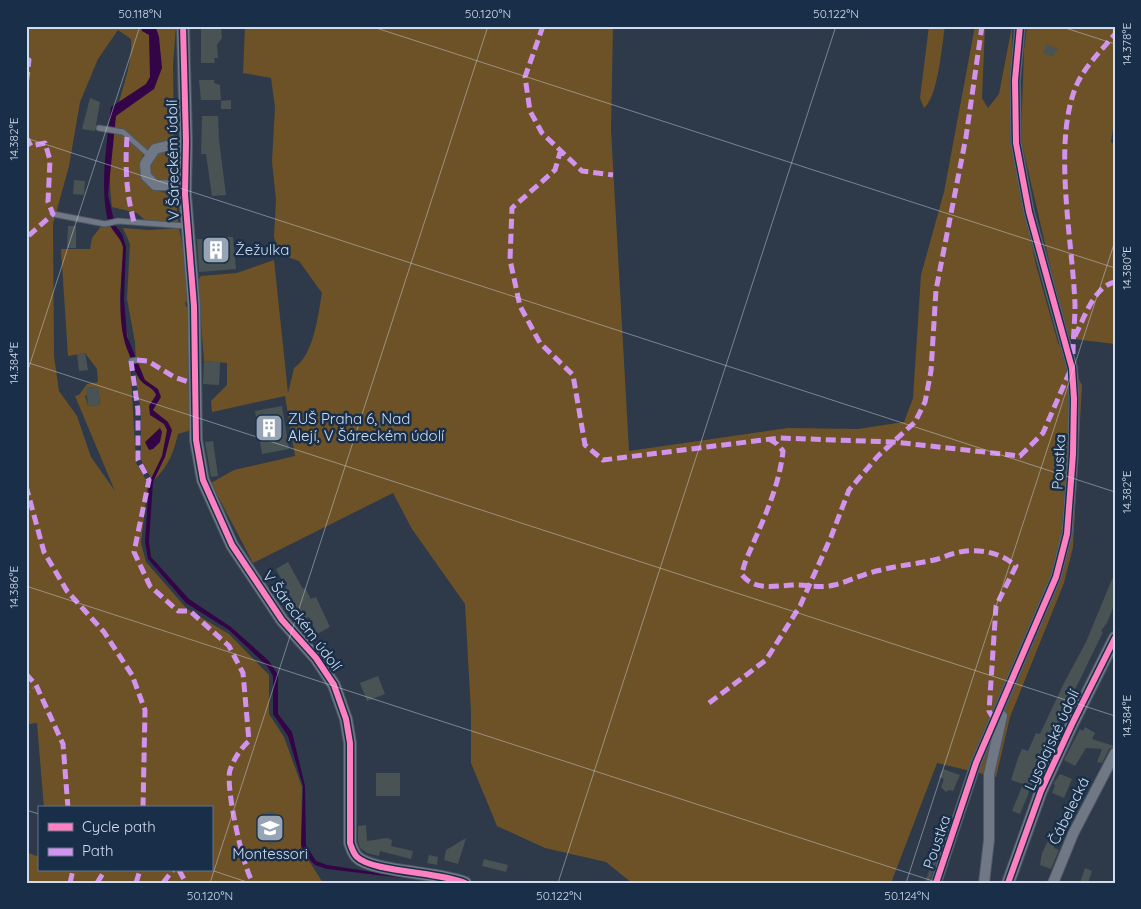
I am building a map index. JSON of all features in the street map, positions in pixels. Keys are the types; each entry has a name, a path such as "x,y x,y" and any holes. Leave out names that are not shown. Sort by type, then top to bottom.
{"street":[{"name":"V Šáreckém údolí","path":"183,26 186,141 185,186 194,306 196,440 203,480 232,545 282,620 316,658 334,685 346,720 350,743 350,843 358,858 414,876 465,883"},
{"name":"Poustka","path":"936,883 976,763 1056,577 1067,534 1074,399 1072,368 1029,212 1016,143 1015,80 1020,26"},
{"name":"V Šáreckém údolí","path":"185,186 155,186 146,176 145,164 155,148 186,141"},
{"name":"Lysolajské údolí","path":"1008,883 1041,791 1115,638"},
{"name":"Poustka","path":"984,883 989,840 989,774 1008,690"},
{"name":"Čábelecká","path":"1053,883 1072,834 1115,754"}],"lane":[{"path":"99,128 122,132 149,155"},
{"path":"53,214 105,224 118,220 187,226"}],"path":[{"path":"30,692 36,685"}],"shaded area":[{"path":"26,26 176,26 173,64 174,138 159,143 146,151 143,155 142,163 148,185 156,190 176,196 178,222 146,221 137,213 112,207 110,160 112,137 131,48 131,39 118,30 98,59 80,102 69,166 53,224 54,356 59,391 77,416 91,457 115,491 75,396 79,395 87,384 98,382 97,369 85,353 68,356 61,249 90,249 92,238 102,225 112,226 124,243 120,299 129,342 136,463 148,483 141,543 146,562 187,609 229,634 269,675 269,714 284,737 302,787 301,848 323,883 26,883 26,852 38,857 38,872 212,872 212,806 44,806 37,723 29,724 26,718","holes":["98,387 100,405 88,406 85,396 87,395 87,388","273,812 279,841 269,844 262,814"]},
{"path":"141,26 156,28 159,37 162,68 154,89 116,116 108,195 115,225 122,234 126,247 124,299 127,336 145,380 158,389 161,397 153,410 168,422 172,430 165,457 153,482 149,542 151,557 189,599 231,627 269,661 278,675 278,714 292,732 305,786 306,845 316,861 327,865 444,883 327,869 315,865 308,858 301,845 303,786 288,736 273,714 273,676 267,666 229,630 186,603 148,559 145,542 149,483 162,456 167,430 164,424 150,415 149,406 156,395 138,376 125,342 120,301 123,247 120,239 108,222 104,190 111,107 146,84 150,77 149,35 142,31"},
{"path":"245,26 613,26 611,130 629,451 788,428 858,429 904,422 913,398 921,275 944,192 975,26 985,26 982,98 988,108 999,94 1012,26 1011,142 1036,265 1058,343 1082,385 1073,547 1064,583 1010,717 996,777 937,763 891,883 632,883 606,862 545,848 497,826 471,763 471,712 465,604 412,529 393,493 253,563 211,483 234,470 295,456 285,396 212,412 211,401 227,385 227,363 204,361 198,281 201,276 237,273 274,260 288,393 294,368 301,362 311,344 322,293 299,261 279,254 274,237 276,200 272,162 275,107 271,78 243,73"},
{"path":"929,26 945,26 933,94 924,108 920,98"},
{"path":"1027,26 1115,26 1115,115 1111,142 1115,145 1115,344 1074,339 1066,334 1021,140 1024,50"},
{"path":"167,149 174,153 175,182 161,181 151,174 153,155"},
{"path":"123,228 149,230 179,228 189,280 188,301 185,302 186,307 188,307 191,430 178,434 169,460 163,471 153,481 141,460 141,411 137,387 135,342 127,299 130,244"},
{"path":"160,428 162,432 160,442 153,449 149,450 145,442"}],"building":[{"path":"221,26 222,38 217,45 218,58 214,58 215,63 201,63 201,28"},
{"path":"1046,44 1058,49 1052,57 1043,53"},
{"path":"199,80 214,80 214,83 220,85 221,100 201,100"},
{"path":"90,98 100,102 95,131 82,129"},
{"path":"231,100 231,109 221,109 221,101"},
{"path":"202,116 218,116 226,195 212,196 206,154 201,154"},
{"path":"74,180 85,181 84,195 73,194"},
{"path":"68,226 76,226 76,248 67,248"},
{"name":"Žežulka","path":"222,237 233,237 236,269 199,272 197,239 222,240"},
{"path":"85,353 88,370 79,371 77,354"},
{"path":"204,361 220,362 219,385 203,384"},
{"path":"98,387 100,405 88,406 86,388"},
{"name":"ZUŠ Praha 6, Nad Alejí, V Šáreckém údolí","path":"282,406 289,449 262,454 255,411"},
{"path":"213,441 218,476 211,477 205,442"},
{"path":"288,562 303,589 305,588 311,599 316,597 330,627 317,634 309,617 303,620 276,569"},
{"path":"1115,572 1115,603 1107,623 1101,631 1103,632 1051,739 1020,814 1012,811 1023,784 1011,780 1018,758 1022,749 1028,751 1036,733 1040,734 1086,642"},
{"path":"378,676 385,694 367,701 360,683"},
{"path":"1085,727 1095,733 1092,739 1114,746 1109,749 1102,763 1097,762 1102,749 1086,748 1075,766 1064,760 1080,729 1083,731"},
{"path":"943,769 960,775 953,791 949,790 946,792 941,787 944,779 939,777"},
{"path":"376,773 400,773 400,796 376,796"},
{"path":"1060,774 1072,779 1064,798 1052,793 1055,785 1053,784"},
{"path":"273,811 280,841 269,844 261,814"},
{"path":"943,813 951,816 946,832 937,829"},
{"path":"366,825 367,841 387,838 392,840 391,846 413,851 411,859 380,851 379,856 367,853 360,848 358,826"},
{"path":"466,838 458,864 444,860 446,850"},
{"path":"1048,841 1054,843 1054,848 1059,850 1051,869 1040,865 1042,853"},
{"path":"937,846 941,848 929,883 925,883"},
{"path":"429,855 438,857 437,865 427,863"},
{"path":"484,859 508,865 506,872 482,866"},
{"path":"1085,868 1092,871 1088,883 1080,883"}],"marked path":[{"path":"543,26 525,77 530,111 542,133 582,171 613,175"},
{"path":"709,703 766,660 800,606 831,537 849,490 878,456 915,422 925,402 931,371 936,290 966,137 982,26"},
{"path":"1073,354 1075,305 1066,191 1066,132 1070,105 1078,82 1090,63 1115,34"},
{"path":"26,61 29,60 26,86"},
{"path":"26,137 31,146 45,143 50,160 48,202 53,214 26,238"},
{"path":"127,137 127,180 134,222"},
{"path":"561,149 555,170 512,208 510,260 520,306 540,343 573,375 585,445 603,460 779,438 894,442 1020,456 1043,433 1070,371"},
{"path":"1075,336 1095,296 1108,285 1115,282"},
{"path":"137,360 148,361 174,377 197,385"},
{"path":"131,361 138,410 138,460 149,480 134,552 150,586 178,611 190,611 229,646 243,673 249,741 235,758 230,770 229,779 236,827 244,861 253,883"},
{"path":"769,439 783,451 779,474 772,496 743,570 742,575 747,580 765,586 829,586 875,571 931,561 950,554 969,551 994,554 1016,566 996,606 989,711 995,721"},
{"path":"26,486 44,552 67,591 104,632 132,675 145,710 143,806"},
{"path":"26,674 36,685 63,744 68,806"},
{"path":"70,883 73,872"},
{"path":"97,883 104,872"},
{"path":"136,883 139,872"},
{"path":"163,883 171,872"},
{"path":"180,872 186,883"}],"cycle path":[{"path":"183,26 186,141 185,194 194,306 196,440 203,480 232,545 282,620 316,658 334,685 346,719 350,743 350,843 354,854 365,862 377,866 440,876 465,883"},
{"path":"936,883 976,763 1056,577 1067,534 1073,454 1074,399 1072,368 1029,212 1016,143 1015,80 1020,26"},
{"path":"1008,883 1041,791 1115,638"}],"place":[{"name":"Žežulka","path":"216,250"},
{"name":"ZUŠ Praha 6, Nad Alejí, V Šáreckém údolí","path":"269,428"},
{"name":"Montessori","path":"270,828"}]}
